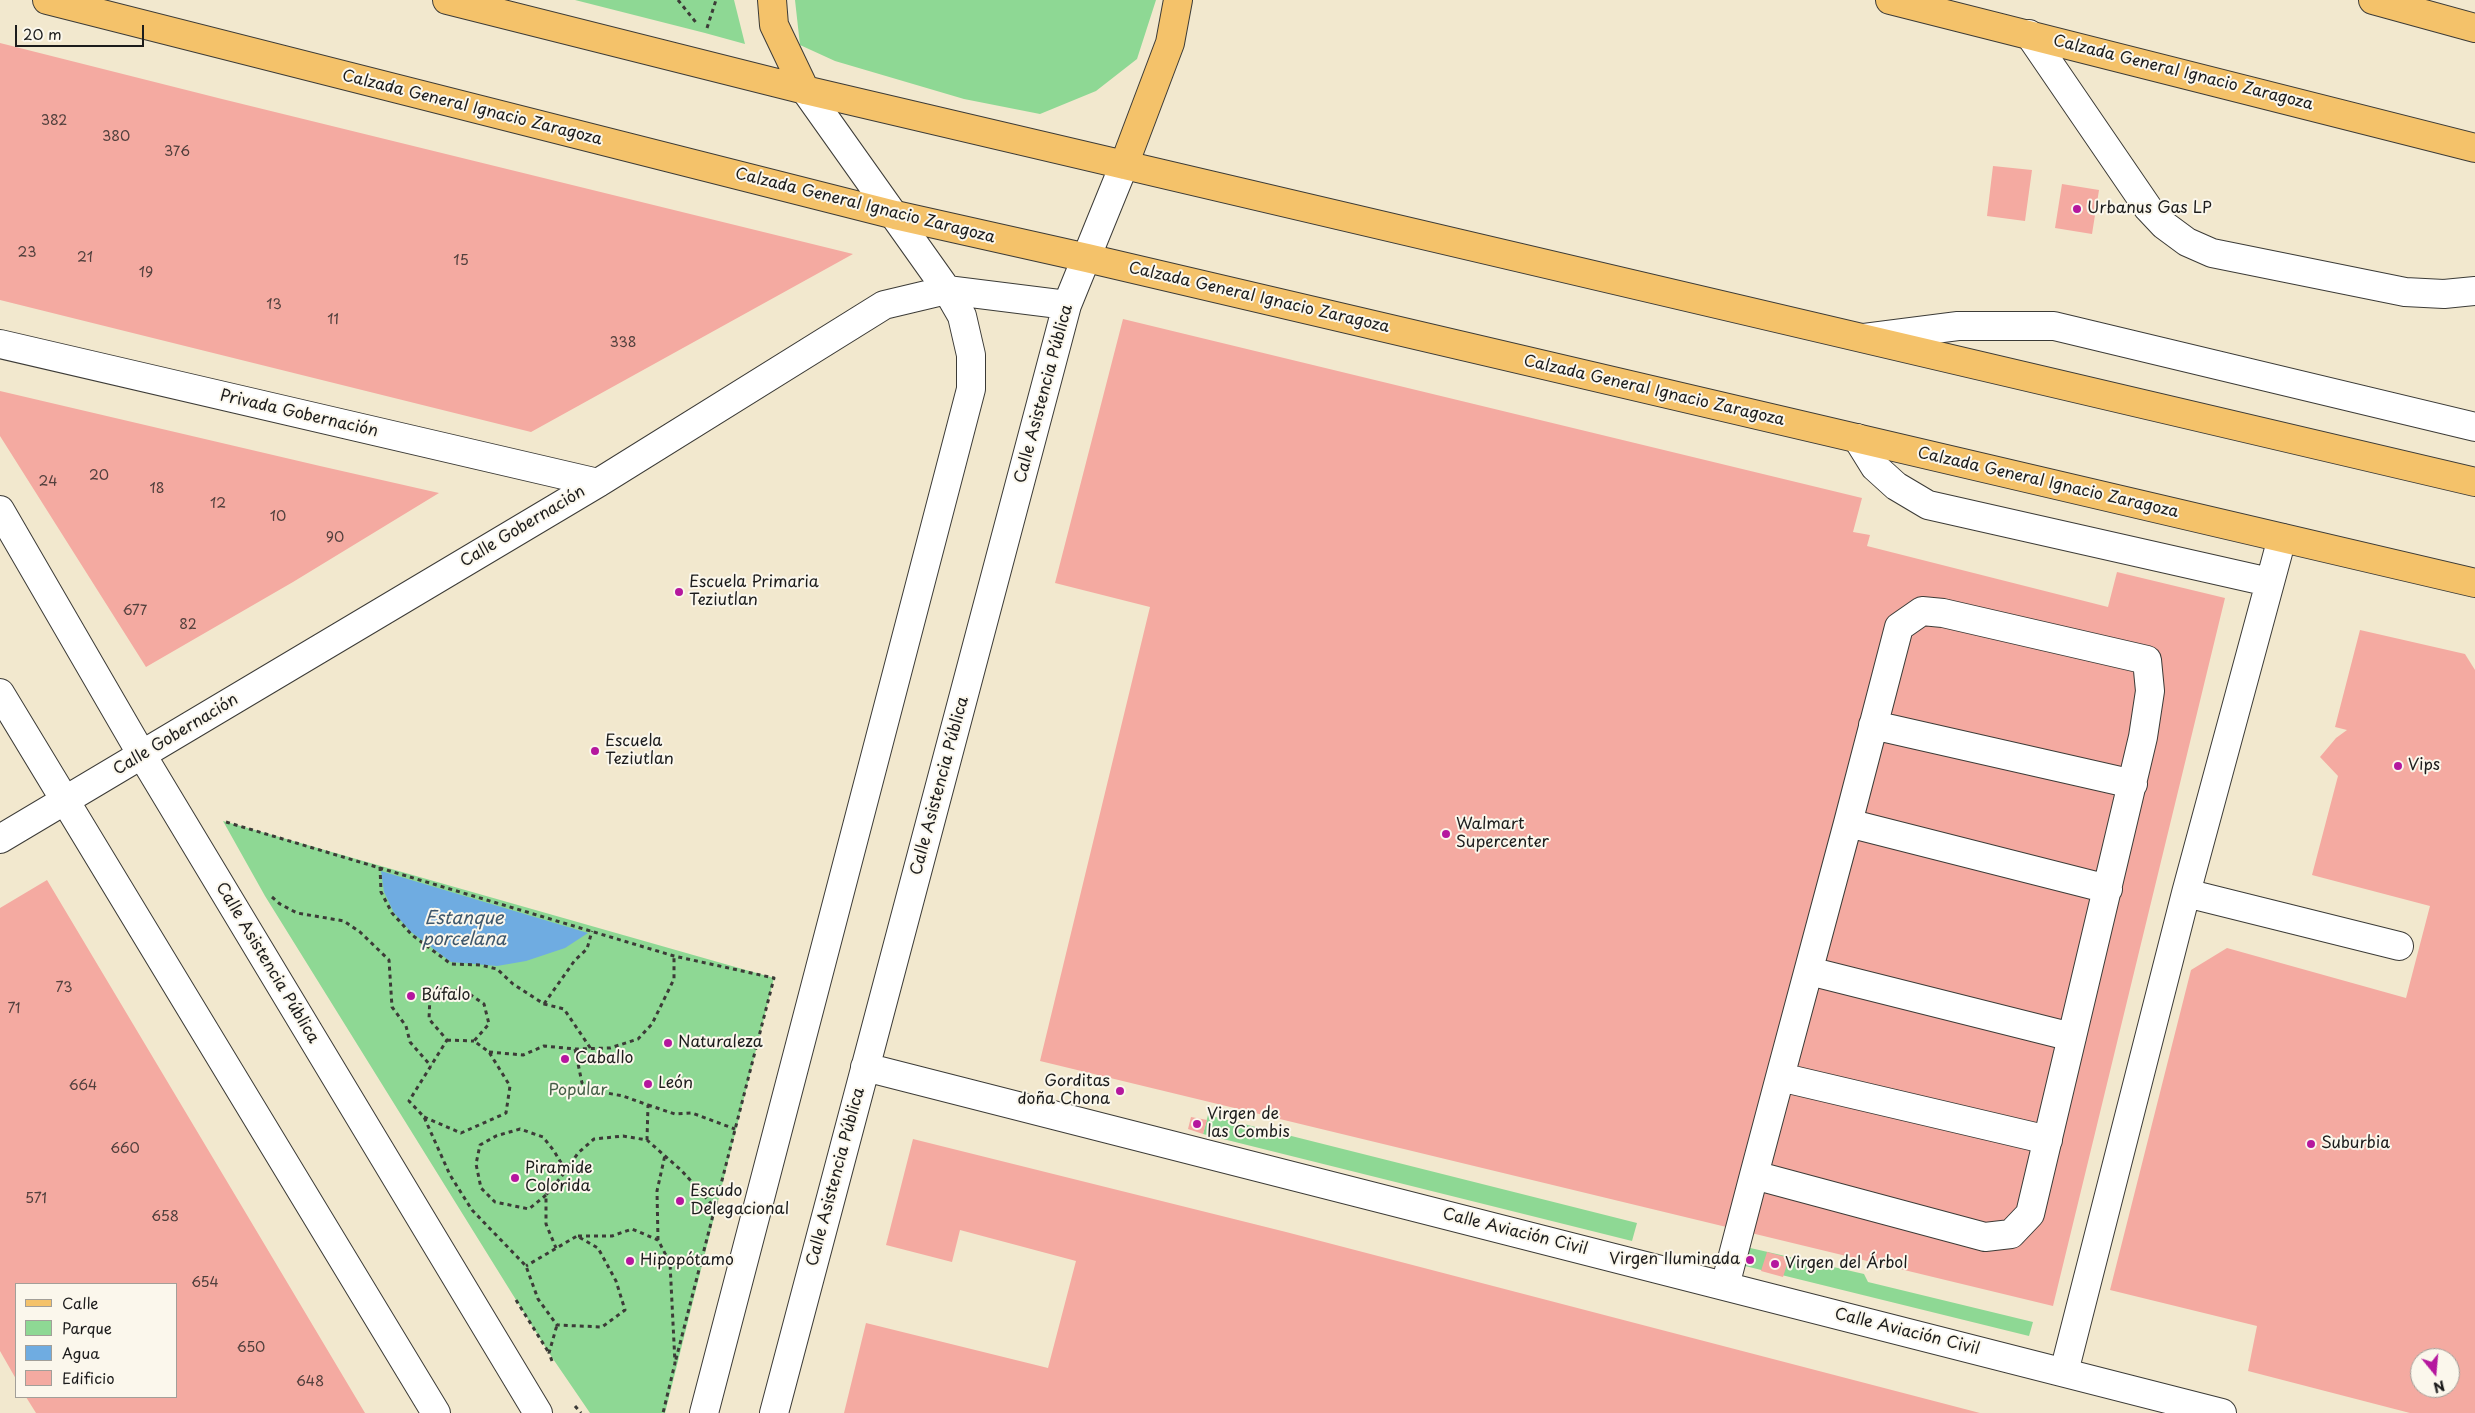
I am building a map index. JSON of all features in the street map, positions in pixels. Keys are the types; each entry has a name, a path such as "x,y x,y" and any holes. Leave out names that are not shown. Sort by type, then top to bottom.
{"main road":[{"name":"Calzada General Ignacio Zaragoza","path":"47,0 895,215 1087,258 2475,583"},
{"path":"447,0 805,90 2475,482"},
{"path":"772,0 774,25 805,90"},
{"path":"1124,165 1170,43 1178,0"},
{"name":"Calzada General Ignacio Zaragoza","path":"1890,0 2475,148"},
{"path":"2373,0 2475,28"}],"street":[{"path":"2030,34 2148,208 2164,225 2187,242 2212,252 2406,292 2444,294 2475,291"},
{"path":"704,1413 971,389 971,355 962,316 947,290 895,215 805,90"},
{"name":"Calle Asistencia Pública","path":"774,1413 1067,305 1124,165"},
{"name":"Calle Gobernación","path":"0,839 598,483 884,305 947,290 1067,305"},
{"path":"1864,338 1977,325 2054,326 2475,428"},
{"name":"Privada Gobernación","path":"0,344 598,483"},
{"path":"1857,438 1875,467 1896,486 1928,505 2269,582"},
{"name":"Calle Asistencia Pública","path":"0,510 142,755 538,1413"},
{"path":"2064,1372 2186,893 2282,538"},
{"path":"1725,1286 1754,1175 1780,1077 1809,971 1899,627 1922,611 1943,613 2147,660 2150,691 2133,784 2030,1214 2011,1234 1985,1237 1754,1175"},
{"path":"0,693 436,1413"},
{"path":"1873,726 2133,784"},
{"path":"1848,823 2108,889"},
{"path":"2186,893 2399,946"},
{"path":"1809,971 2072,1037"},
{"name":"Calle Aviación Civil","path":"865,1067 2222,1413"},
{"path":"1780,1077 2048,1140"}],"path":[{"path":"678,0 705,33 716,0"},
{"path":"227,828 223,821 674,956 774,978 663,1413"},
{"path":"380,867 382,892 392,913 412,935 451,964 480,965 497,969 513,984 544,1004 564,1009 591,1049"},
{"path":"269,894 280,904 297,913 344,921 360,932 389,960 392,1007 406,1026 410,1042 430,1066"},
{"path":"544,1004 575,960 587,949 592,932"},
{"path":"489,1052 523,1055 544,1046 575,1049 610,1048 638,1039 652,1024 674,979 674,956"},
{"path":"424,1117 461,1133 506,1113 510,1086 489,1052 474,1041 446,1040 429,1019 430,996 444,988 468,993 484,1004 489,1024 474,1041"},
{"path":"446,1040 409,1101 424,1117 450,1175 472,1210 526,1266 538,1299 557,1325"},
{"path":"575,1049 582,1083 596,1091 623,1096 675,1114 692,1113 736,1129"},
{"path":"647,1140 648,1105"},
{"path":"566,1171 543,1137 520,1129 496,1136 480,1145 476,1164 481,1188 495,1202 529,1210 546,1195 566,1171 578,1153 594,1139 623,1136 647,1140 682,1171 715,1208"},
{"path":"665,1154 657,1191 658,1240 670,1263 675,1362"},
{"path":"546,1195 546,1224 556,1248"},
{"path":"526,1266 577,1236 612,1236 632,1229 658,1240"},
{"path":"557,1325 602,1326 624,1310 616,1281 598,1248 577,1236"},
{"path":"554,1369 549,1353 557,1325"},
{"path":"569,1399 580,1413"}],"green space":[{"path":"575,0 734,0 745,44 705,33"},
{"path":"795,0 1156,0 1137,59 1096,91 1040,114 964,99 835,61 800,45"},
{"name":"Popular","path":"223,821 774,978 665,1413 590,1413 549,1353 265,896"},
{"path":"1208,1115 1637,1223 1632,1241 1203,1134"},
{"path":"1746,1247 1864,1274 1868,1282 2033,1322 2029,1336 1741,1265"}],"water":[{"name":"Estanque porcelana","path":"381,871 588,933 565,948 526,961 497,966 451,962 411,932 394,913 384,892"}],"building":[{"path":"0,43 853,254 531,432 0,300"},
{"path":"1993,166 2032,170 2025,221 1987,216"},
{"name":"Urbanus Gas LP","path":"2062,184 2099,190 2092,234 2055,228"},
{"name":"Walmart Supercenter","path":"1123,319 1862,498 1853,532 1870,535 1867,546 2108,607 2117,572 2225,598 2053,1306 1040,1061 1150,607 1055,583"},
{"path":"0,391 439,493 293,582 146,667 0,436"},
{"name":"Suburbia","path":"2360,630 2465,654 2475,670 2475,1413 2410,1413 2248,1371 2257,1326 2110,1290 2191,970 2227,948 2406,998 2430,906 2312,875 2338,776 2320,757 2336,738 2347,730 2335,727"},
{"path":"47,880 365,1413 36,1413 27,1398 178,1398 178,1283 15,1283 15,1377 0,1351 0,908"},
{"name":"Virgen de las Combis","path":"1191,1117 1207,1120 1203,1134 1188,1129"},
{"path":"913,1139 1286,1232 1980,1413 844,1413 866,1323 1048,1368 1076,1261 960,1230 952,1262 886,1245"},
{"name":"Virgen del Árbol","path":"1767,1252 1789,1258 1783,1277 1761,1271"}],"place":[{"name":"Urbanus Gas LP","path":"2077,209"},
{"name":"Escuela Primaria Teziutlan","path":"679,592"},
{"name":"Escuela Teziutlan","path":"595,751"},
{"name":"Vips","path":"2398,766"},
{"name":"Walmart Supercenter","path":"1446,834"},
{"name":"Búfalo","path":"411,996"},
{"name":"Naturaleza","path":"668,1043"},
{"name":"Caballo","path":"565,1059"},
{"name":"León","path":"648,1084"},
{"name":"Gorditas doña Chona","path":"1120,1091"},
{"name":"Virgen de las Combis","path":"1197,1124"},
{"name":"Suburbia","path":"2311,1144"},
{"name":"Piramide Colorida","path":"515,1178"},
{"name":"Escudo Delegacional","path":"680,1201"},
{"name":"Virgen Iluminada","path":"1750,1260"},
{"name":"Hipopótamo","path":"630,1261"},
{"name":"Virgen del Árbol","path":"1775,1264"}]}
